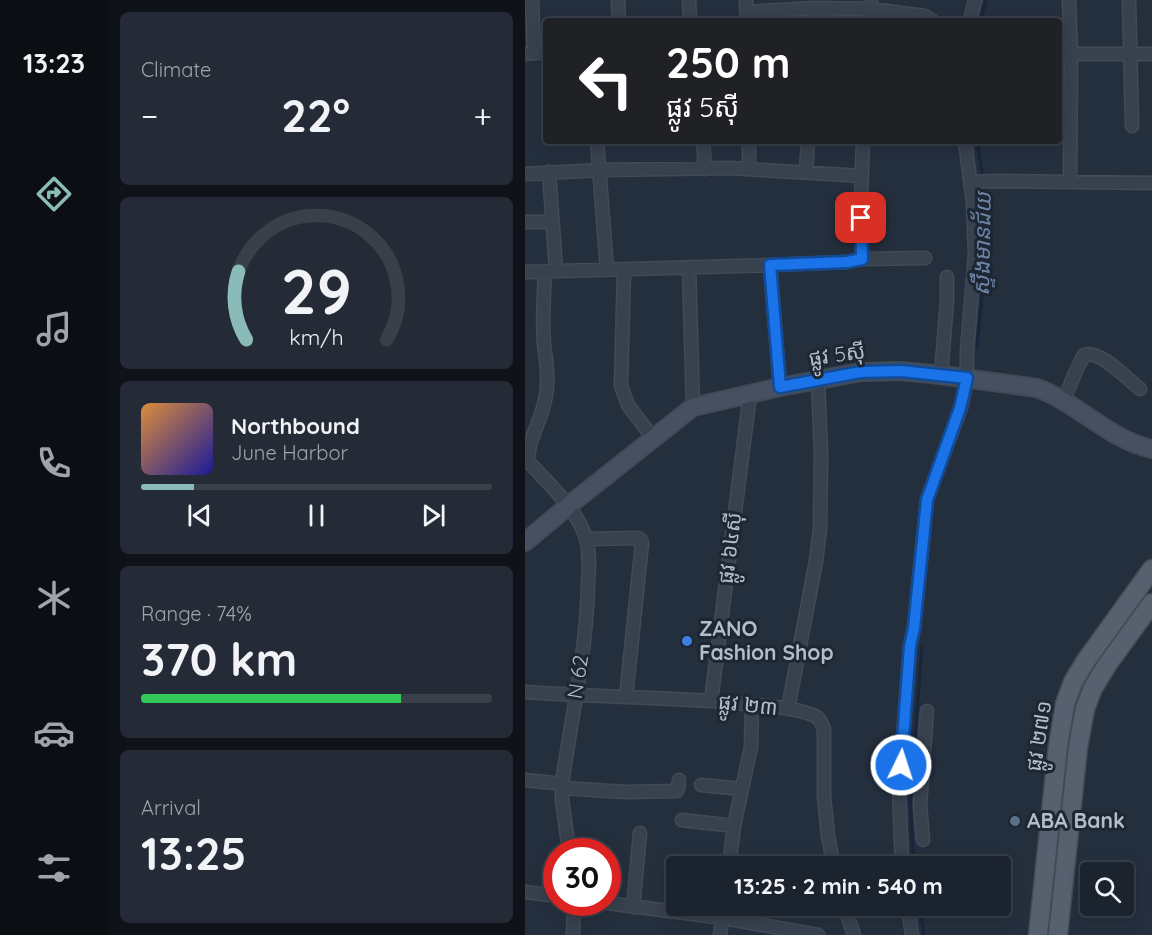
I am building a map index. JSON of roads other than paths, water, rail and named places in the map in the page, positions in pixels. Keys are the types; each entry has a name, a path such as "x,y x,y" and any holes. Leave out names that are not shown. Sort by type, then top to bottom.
{"main road":[{"name":"ផ្លូវ ២៧១","path":"1038,935 1058,746 1065,704 1073,682 1085,662 1152,569"},
{"name":"ផ្លូវ ២៧១","path":"1058,935 1078,747 1085,709 1093,688 1107,665 1152,603"}],"street":[{"path":"532,0 535,53"},
{"path":"618,0 619,18"},
{"path":"689,0 690,18"},
{"path":"971,18 975,0"},
{"path":"1069,0 1065,54 1070,183"},
{"path":"1129,0 1132,126"},
{"path":"747,11 816,8 871,10 928,18"},
{"path":"1065,54 1152,54"},
{"path":"597,144 607,270"},
{"path":"703,144 705,169"},
{"path":"749,144 749,169"},
{"path":"806,172 808,144"},
{"path":"862,259 864,144"},
{"path":"923,840 899,788 910,646 914,628 927,500 960,408 967,378 979,182 966,144"},
{"path":"525,174 601,170 749,169 862,176"},
{"path":"526,461 532,438 541,418 548,374 544,343 544,309 551,271 552,222 549,172"},
{"path":"979,182 1152,183"},
{"path":"525,222 552,222"},
{"path":"525,272 925,258"},
{"path":"770,265 780,387"},
{"path":"689,267 693,406"},
{"path":"624,269 621,386 628,405 653,438"},
{"path":"941,375 947,277"},
{"path":"1064,400 1084,355 1089,353 1101,357 1140,389"},
{"name":"ផ្លូវ 5ស៊ី","path":"525,542 693,406 861,372 901,371 1037,388 1064,400 1118,436 1141,447 1152,449"},
{"path":"788,709 820,529 821,454 817,380"},
{"name":"ផ្លូវ ៦៤ស៊ី","path":"711,701 750,394"},
{"name":"N 62","path":"526,461 568,506 580,524 589,556 584,641 562,786 567,838"},
{"path":"586,539 638,538 642,543 626,697"},
{"name":"ផ្លូវ ២៣","path":"525,692 711,701 788,709 814,716 821,720 824,729 824,797 832,856"},
{"path":"730,856 750,747 752,705"},
{"path":"904,856 927,711"},
{"path":"525,780 626,792 677,790 679,780"},
{"path":"701,785 742,789"},
{"path":"682,820 734,826"},
{"path":"633,907 640,833"},
{"path":"525,892 543,894"},
{"path":"621,905 666,909"},
{"path":"573,935 574,916"},
{"path":"720,935 722,916"},
{"path":"740,916 818,935"},
{"path":"847,916 854,935"},
{"path":"909,916 912,935"}],"waterway":[{"name":"ស្ទឹងមានជ័យ","path":"982,18 986,0"},
{"name":"ស្ទឹងមានជ័យ","path":"977,144 983,178"},
{"name":"ស្ទឹងមានជ័យ","path":"977,347 986,245 984,184"},
{"name":"ស្ទឹងមានជ័យ","path":"913,856 910,801 922,647"},
{"name":"ស្ទឹងមានជ័យ","path":"921,916 924,935"}],"place":[{"name":"ZANO Fashion Shop","path":"687,641"},
{"name":"ABA Bank","path":"1015,821"}]}
